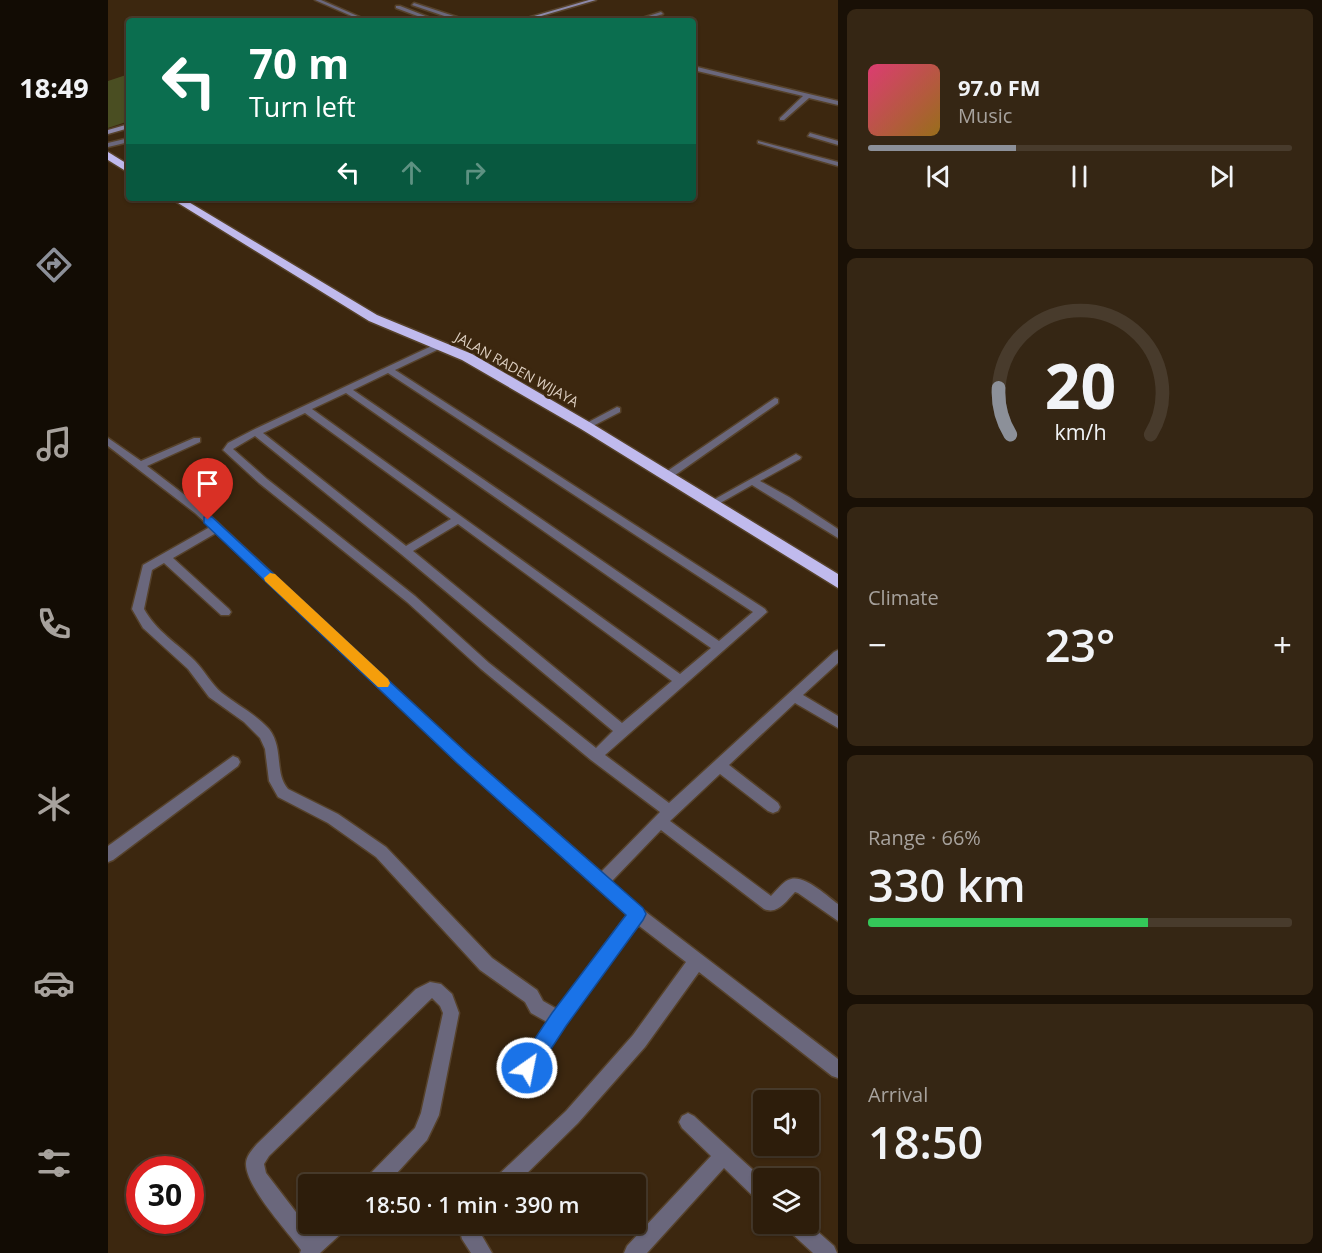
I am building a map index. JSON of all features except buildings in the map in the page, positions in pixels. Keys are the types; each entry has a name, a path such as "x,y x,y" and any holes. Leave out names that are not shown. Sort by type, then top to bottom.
{"highway":[{"path":"108,155 126,166"},
{"name":"JALAN RADEN WIJAYA","path":"180,201 373,318 467,357 586,426 836,578"}],"street":[{"path":"268,0 276,2"},
{"path":"317,0 360,18"},
{"path":"530,18 594,0"},
{"path":"414,4 455,18"},
{"path":"398,7 428,18"},
{"path":"645,18 661,13"},
{"path":"696,69 837,103"},
{"path":"782,119 808,95"},
{"path":"108,132 126,127"},
{"path":"810,135 837,143"},
{"path":"108,146 126,141"},
{"path":"760,142 837,164"},
{"path":"826,171 837,164"},
{"path":"438,346 256,432 231,445 228,450 411,600 485,666 596,756 769,904 774,903 792,885 801,886 837,914"},
{"path":"390,370 761,612 622,730 596,756"},
{"path":"347,390 718,647"},
{"path":"667,476 775,401"},
{"path":"306,409 681,681"},
{"path":"586,426 617,410"},
{"path":"256,432 622,730"},
{"path":"141,465 197,440"},
{"path":"108,441 141,465 217,528 462,758 637,914 837,1070"},
{"path":"711,504 796,457"},
{"path":"752,481 789,501 798,510 837,534"},
{"path":"405,551 459,519"},
{"path":"217,528 147,568 138,609 140,615 152,630 190,663 214,693 237,708 266,735 272,745 278,789 362,837 381,852 486,964 531,996 537,1007 559,1019"},
{"path":"164,557 225,612"},
{"path":"601,882 665,816 837,655"},
{"path":"793,695 837,723"},
{"path":"108,855 233,762"},
{"path":"719,765 773,807"},
{"path":"527,1068 559,1019 637,914"},
{"path":"513,1174 572,1117 639,1041 696,962"},
{"path":"298,1232 257,1177 255,1162 263,1150 422,995 435,990 446,1000 451,1013 430,1115 421,1134 383,1174"},
{"path":"688,1122 753,1183"},
{"path":"634,1253 724,1155"},
{"path":"299,1234 311,1250 327,1234"},
{"path":"470,1234 482,1253"},
{"path":"807,1234 827,1253"}],"green space":[{"path":"126,75 126,122 108,128 108,81"}],"slow traffic":[{"path":"270,578 383,683"}],"route":[{"path":"208,520 462,758 637,914 559,1019 527,1068"}]}
